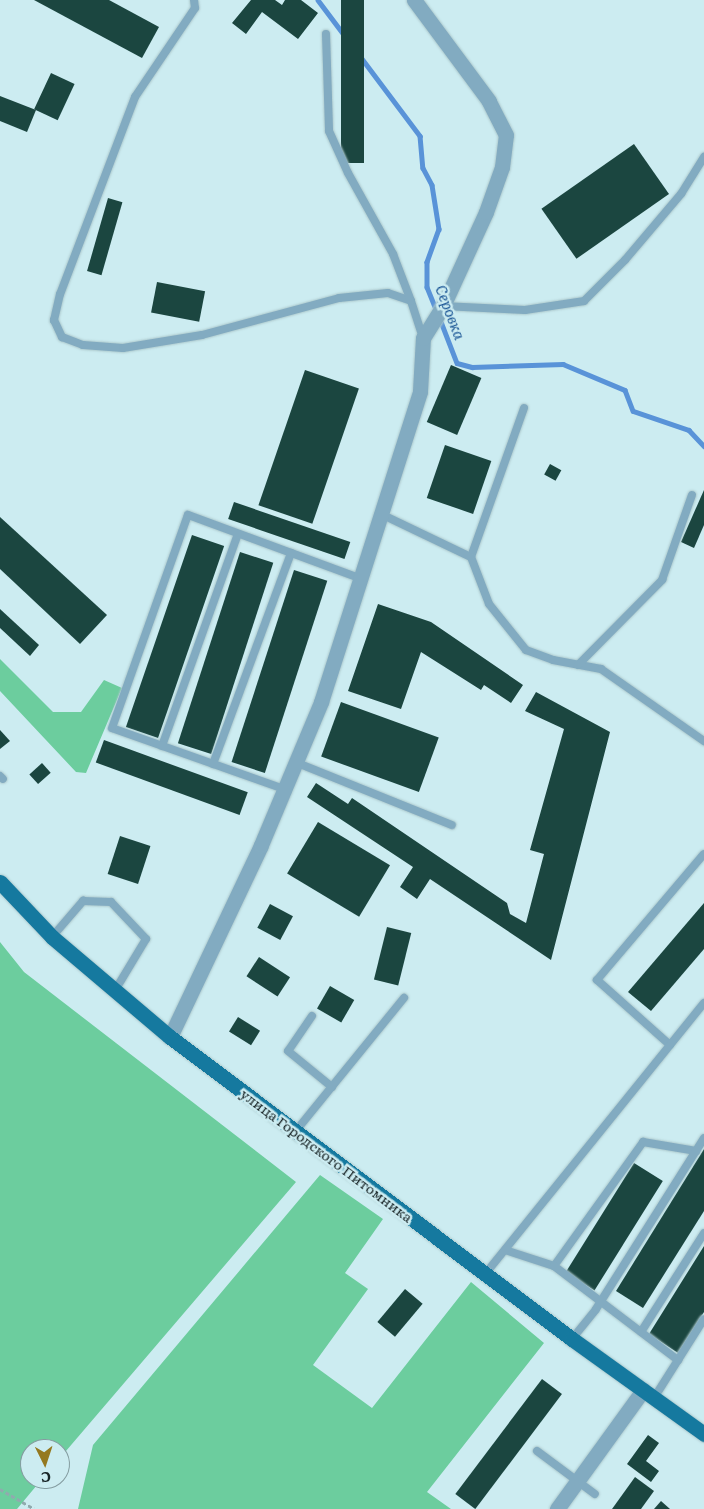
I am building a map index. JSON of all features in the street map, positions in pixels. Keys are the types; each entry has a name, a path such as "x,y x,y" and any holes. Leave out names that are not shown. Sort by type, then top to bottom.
{"main road":[{"name":"улица Городского Питомника","path":"0,882 52,937 114,992 170,1037 572,1339 704,1434"}],"street":[{"path":"170,1037 284,789 320,702 420,391 423,338 443,306 486,212 502,167 506,135 490,101 414,0"},
{"path":"557,1509 649,1394"}],"lane":[{"path":"194,0 195,8 135,97 60,294 54,320 62,337 83,345 123,348 202,335 339,298 388,293 411,301"},
{"path":"326,34 329,131 348,173 393,254 423,338"},
{"path":"443,306 525,310 584,301 625,260 681,194 704,157"},
{"path":"524,408 471,557 489,604 526,650 553,660 601,669 704,741"},
{"path":"578,665 662,580 692,495"},
{"path":"379,514 471,557"},
{"path":"284,789 112,728 188,515 359,578"},
{"path":"162,746 238,534"},
{"path":"214,764 291,553"},
{"path":"295,762 452,825"},
{"path":"670,1045 597,980 704,854"},
{"path":"52,937 83,900 111,902 146,939 114,992"},
{"path":"295,1132 404,998"},
{"path":"486,1273 704,1003"},
{"path":"312,1016 288,1051 332,1087"},
{"path":"572,1339 600,1302 704,1138"},
{"path":"554,1266 643,1142 696,1151"},
{"path":"641,1332 704,1233"},
{"path":"505,1250 554,1266 678,1360"},
{"path":"649,1394 678,1360 704,1319"},
{"path":"537,1451 595,1494"}],"path":[{"path":"0,1489 34,1509"}],"green space":[{"path":"0,659 53,712 81,712 104,680 122,688 86,773 76,772 0,691"},
{"path":"0,942 24,972 296,1182 70,1446 70,1439 20,1439 20,1489 34,1489 17,1509 0,1509"},
{"path":"320,1175 383,1219 345,1273 368,1289 313,1365 372,1408 471,1282 544,1343 427,1492 451,1509 78,1509 93,1445"}],"building":[{"path":"34,0 109,0 159,27 142,58"},
{"path":"251,0 275,0 282,5 285,0 301,0 318,13 298,39 262,12 246,34 232,23"},
{"path":"341,0 364,0 364,163 341,163"},
{"path":"51,73 75,84 58,120 34,109"},
{"path":"0,96 36,110 27,132 0,121"},
{"path":"634,144 669,194 576,259 541,209"},
{"path":"108,198 122,202 101,275 87,271"},
{"path":"157,282 205,291 199,322 151,312"},
{"path":"451,365 481,378 457,435 427,422"},
{"path":"305,370 359,389 312,524 258,505"},
{"path":"445,445 491,461 473,514 427,498"},
{"path":"550,464 561,470 556,481 544,474"},
{"path":"704,490 704,525 694,548 681,542"},
{"path":"234,502 350,542 344,559 228,519"},
{"path":"0,517 107,615 80,644 0,569"},
{"path":"192,535 224,546 158,738 126,727"},
{"path":"240,552 273,563 211,754 178,743"},
{"path":"294,570 327,581 265,773 232,762"},
{"path":"378,604 431,622 523,685 511,703 484,685 481,690 421,652 401,709 348,691"},
{"path":"0,609 39,645 30,656 0,628"},
{"path":"536,692 610,732 551,960 430,879 417,899 400,887 413,867 307,797 316,783 348,804 352,798 507,903 510,914 526,923 544,854 530,850 564,729 525,711"},
{"path":"341,702 439,738 419,792 321,757"},
{"path":"0,730 10,741 0,749"},
{"path":"104,740 248,792 240,815 96,763"},
{"path":"42,763 51,773 38,784 29,774"},
{"path":"318,822 390,865 359,917 287,873"},
{"path":"120,836 150,846 138,884 108,874"},
{"path":"704,903 704,949 651,1011 628,992"},
{"path":"270,904 293,916 280,940 257,928"},
{"path":"387,927 411,933 398,985 374,979"},
{"path":"259,957 290,977 278,996 246,976"},
{"path":"330,986 354,1000 341,1023 317,1009"},
{"path":"238,1017 260,1031 251,1045 229,1031"},
{"path":"704,1149 704,1211 643,1308 616,1291"},
{"path":"634,1163 663,1181 594,1290 566,1272"},
{"path":"704,1246 704,1312 678,1353 649,1334"},
{"path":"405,1289 423,1304 395,1337 377,1322"},
{"path":"542,1379 562,1394 475,1509 455,1494"},
{"path":"648,1435 659,1443 646,1461 659,1471 651,1482 627,1464"},
{"path":"635,1477 654,1491 641,1509 612,1509"},
{"path":"661,1501 670,1509 654,1509"}],"waterway":[{"name":"Серовка","path":"318,0 420,136 423,168 432,185 439,229 427,262 427,287 436,309"},
{"name":"Серовка","path":"440,319 457,363 472,367 563,364 625,390 633,411 689,430 704,446"}]}
